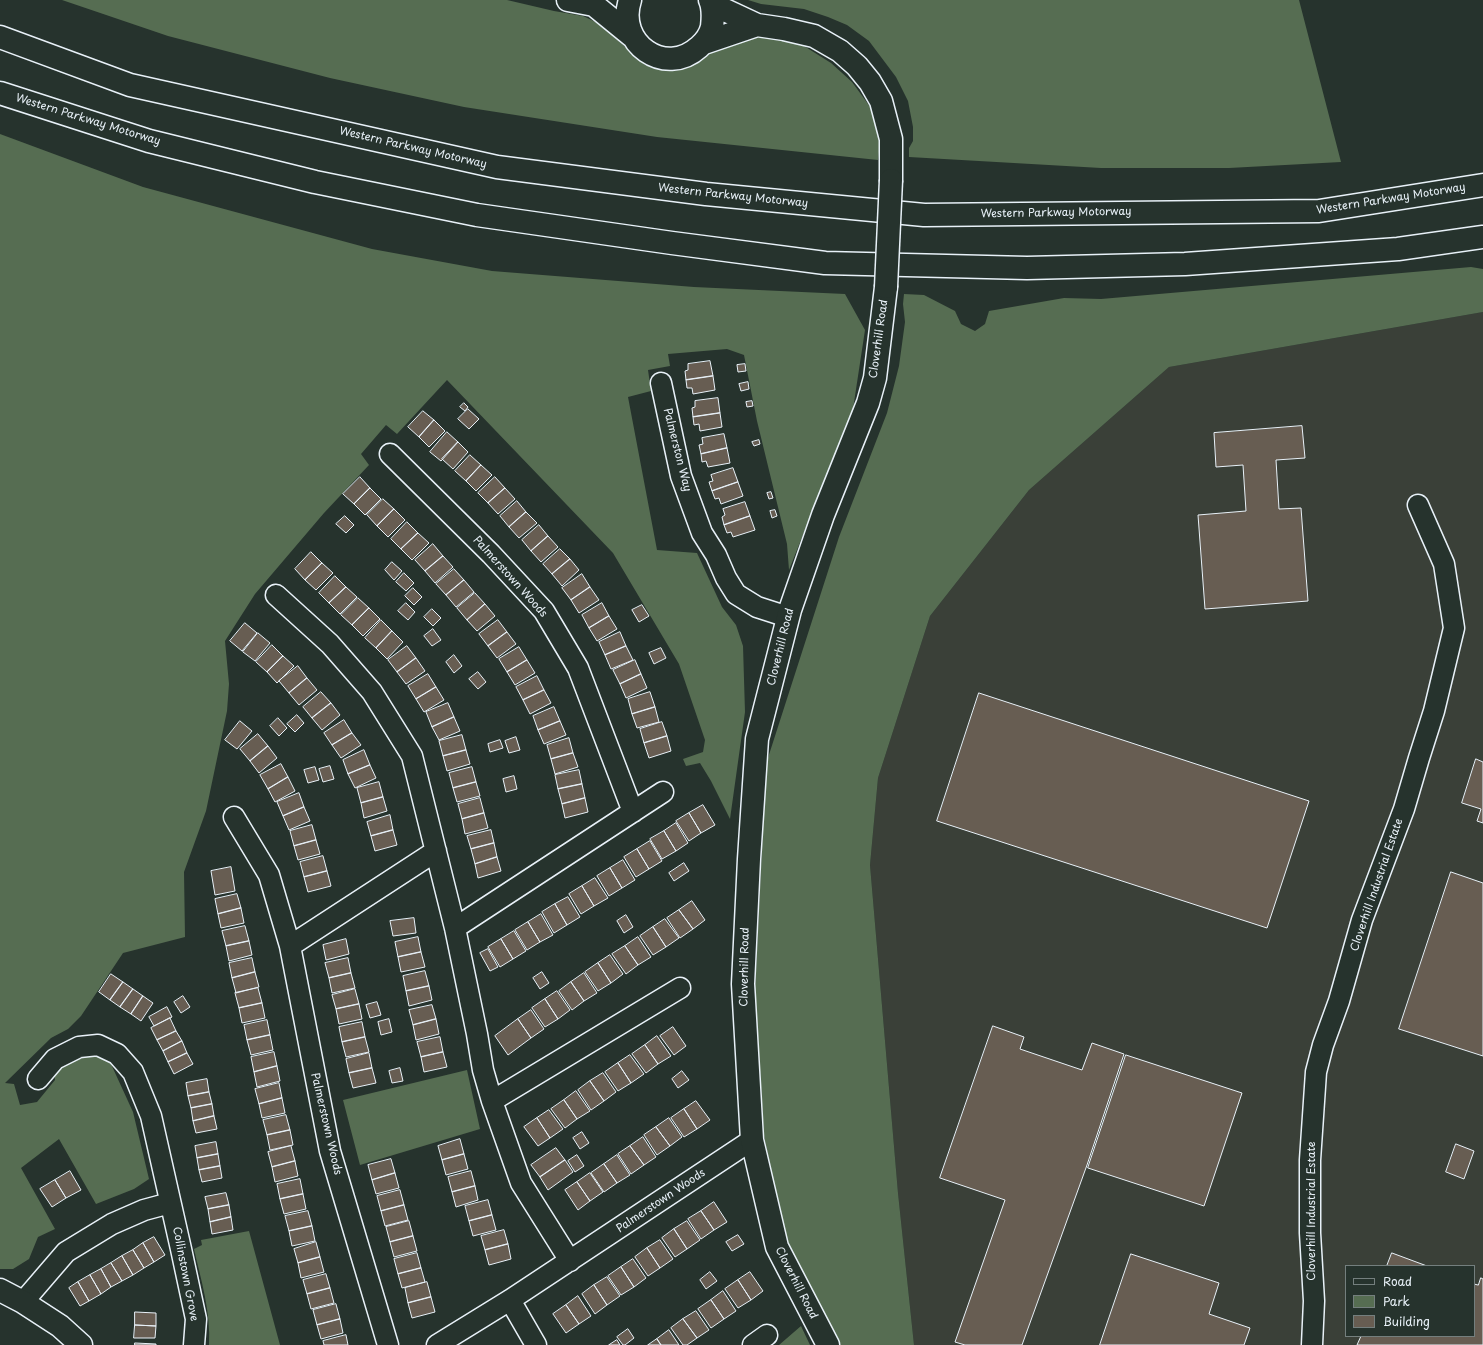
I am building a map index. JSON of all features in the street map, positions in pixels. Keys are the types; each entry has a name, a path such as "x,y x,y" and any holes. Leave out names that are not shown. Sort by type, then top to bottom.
{"main road":[{"path":"568,0 599,2 632,36 640,47 652,55 666,59 680,58 694,52 704,43 711,31 714,17 711,2"},
{"path":"630,0 627,8 627,23 632,36"},
{"path":"711,2 757,25"},
{"path":"704,43 757,25"},
{"name":"Cloverhill Road","path":"757,25 784,28 814,36 840,51 857,66 870,82 881,101 891,139 891,180 886,287 875,378 868,403 823,515 788,617 757,739 749,859 743,984 752,1140 776,1247 828,1345"},
{"name":"Western Parkway Motorway","path":"0,37 130,85 498,167 706,194 924,214 1319,211 1483,185"},
{"name":"Western Parkway Motorway","path":"0,93 149,141 315,182 477,215 825,263 1027,268 1185,264 1398,248 1483,237"},
{"path":"0,1290 23,1302 60,1326 81,1345"}],"street":[{"name":"Palmerston Way","path":"661,382 681,476 702,533 716,555 726,578 736,594 757,607 788,617"},
{"name":"Palmerstown Woods","path":"390,454 490,554 544,611 578,668 633,812"},
{"name":"Cloverhill Industrial Estate","path":"1312,1345 1314,1301 1310,1233 1310,1160 1316,1072 1323,1045 1339,1001 1362,920 1404,809 1434,711 1454,628 1444,564 1418,504"},
{"path":"276,595 330,644 372,692 412,756 455,928 477,1034 482,1070 521,1182 570,1261"},
{"path":"455,928 663,792"},
{"name":"Palmerstown Woods","path":"234,817 269,876 290,946 330,1150 388,1345"},
{"path":"290,946 436,851"},
{"path":"492,1101 680,988"},
{"name":"Collinstown Grove","path":"38,1079 55,1059 79,1047 98,1045 117,1054 133,1072 151,1116 196,1319 194,1345"},
{"name":"Palmerstown Woods","path":"437,1345 570,1261 752,1140"},
{"path":"23,1302 66,1252 112,1224 144,1210 170,1203"},
{"path":"510,1300 536,1345"}],"shaded area":[{"path":"1483,312 1483,1345 914,1345 898,1193 870,865 878,778 930,616 1029,490 1169,367"}],"green space":[{"path":"62,0 507,0 583,16 600,24 645,65 667,70 684,68 714,50 754,37 778,39 804,46 831,63 852,82 871,108 880,144 878,160 657,137 464,107 330,78 168,36"},
{"path":"748,0 1299,0 1341,162 1229,168 1101,168 909,157 909,148 913,141 913,127 908,101 896,77 869,41 847,25 828,17 804,9 761,4"},
{"path":"0,134 143,187 372,249 492,271 694,287 845,294 865,330 853,409 789,570 787,544 757,421 744,355 727,349 668,354 670,366 648,370 651,391 628,397 657,550 697,553 722,607 736,625 743,646 745,712 730,819 700,763 686,766 683,759 703,752 705,740 679,664 613,553 447,380 397,434 386,425 361,454 369,465 324,513 255,594 225,641 229,684 227,711 206,811 184,872 185,937 123,953 81,1016 68,1029 51,1038 5,1083 14,1084 20,1105 37,1102 55,1080 54,1073 61,1063 93,1050 106,1057 111,1064 133,1112 149,1179 134,1189 96,1204 59,1139 21,1168 55,1229 38,1237 29,1259 13,1269 0,1269"},
{"path":"1471,267 1483,269 1483,312 1169,367 1029,490 930,616 878,778 870,865 898,1193 914,1345 838,1345 786,1242 764,1136 755,991 766,764 839,537 887,413 899,366 905,322 903,304 904,294 924,295 955,311 961,324 975,331 985,324 989,311 1064,298 1101,299"},
{"path":"467,1070 480,1129 360,1165 343,1100"},
{"path":"249,1231 280,1345 209,1345 207,1308 194,1249 202,1245 201,1240"},
{"path":"801,1326 810,1345 779,1345"}],"building":[{"path":"710,361 713,376 686,380 685,371 688,370 688,364"},
{"path":"745,364 746,371 738,372 737,365"},
{"path":"713,376 715,390 693,394 692,388 687,388 686,380"},
{"path":"748,382 749,389 741,391 739,384"},
{"path":"718,398 720,413 693,417 692,408 695,407 695,401"},
{"path":"752,401 753,406 747,407 746,402"},
{"path":"464,403 468,407 465,411 460,407"},
{"path":"468,409 479,419 469,429 458,419"},
{"path":"423,411 434,420 419,437 408,427"},
{"path":"720,413 722,427 700,431 699,424 694,425 693,417"},
{"path":"434,420 445,431 429,447 419,437"},
{"path":"1302,426 1305,458 1276,460 1279,509 1301,508 1308,601 1205,609 1198,515 1246,511 1243,465 1216,467 1214,433"},
{"path":"447,432 458,442 441,461 430,452"},
{"path":"724,434 727,448 701,454 699,445 703,444 702,438"},
{"path":"759,440 760,444 754,446 752,442"},
{"path":"458,442 468,452 453,469 442,459"},
{"path":"727,448 730,463 708,467 706,461 702,462 701,454"},
{"path":"470,455 481,465 466,481 455,471"},
{"path":"481,465 492,475 476,491 466,481"},
{"path":"733,468 738,482 712,491 709,482 713,481 711,475"},
{"path":"360,477 370,488 354,504 343,494"},
{"path":"495,477 505,488 488,503 478,493"},
{"path":"738,482 743,496 721,504 719,498 715,499 712,491"},
{"path":"370,488 381,499 365,515 354,504"},
{"path":"505,488 515,499 498,514 488,503"},
{"path":"771,492 773,498 769,499 767,493"},
{"path":"383,499 394,509 377,526 367,515"},
{"path":"517,501 526,512 509,527 500,516"},
{"path":"745,502 750,516 724,525 722,517 725,515 723,509"},
{"path":"394,509 405,520 388,537 377,526"},
{"path":"775,510 777,516 772,518 770,511"},
{"path":"526,512 537,523 519,538 509,527"},
{"path":"345,516 354,525 346,533 336,524"},
{"path":"750,516 755,530 733,537 731,532 727,533 724,525"},
{"path":"407,522 418,533 401,549 391,539"},
{"path":"539,525 548,536 531,551 522,540"},
{"path":"418,533 429,543 412,560 401,549"},
{"path":"548,536 558,547 541,562 531,551"},
{"path":"433,544 443,556 425,571 415,560"},
{"path":"560,549 570,559 552,574 543,564"},
{"path":"311,552 322,563 305,580 295,569"},
{"path":"443,556 453,567 435,583 425,571"},
{"path":"570,559 579,570 562,586 552,574"},
{"path":"392,562 402,571 394,580 385,570"},
{"path":"322,563 333,573 316,590 305,580"},
{"path":"454,569 464,580 446,595 436,584"},
{"path":"404,573 414,583 406,591 396,582"},
{"path":"582,574 590,587 571,600 562,588"},
{"path":"335,576 346,587 329,603 319,593"},
{"path":"464,580 474,592 456,607 446,595"},
{"path":"346,587 357,597 340,614 329,603"},
{"path":"590,587 599,600 579,613 571,600"},
{"path":"413,588 422,597 414,605 405,596"},
{"path":"475,593 485,604 467,620 457,608"},
{"path":"358,598 369,608 352,625 341,615"},
{"path":"406,603 415,612 408,620 398,611"},
{"path":"602,603 609,616 589,628 582,615"},
{"path":"485,604 495,616 477,631 467,620"},
{"path":"642,605 649,616 639,622 632,610"},
{"path":"369,608 380,619 363,636 352,625"},
{"path":"432,609 441,618 433,626 424,617"},
{"path":"609,616 617,629 597,641 589,628"},
{"path":"381,620 392,631 376,648 365,638"},
{"path":"498,620 507,632 488,646 479,634"},
{"path":"245,623 257,633 242,651 230,641"},
{"path":"433,629 441,640 432,646 424,636"},
{"path":"392,631 403,642 387,659 376,648"},
{"path":"507,632 516,644 497,658 488,646"},
{"path":"620,632 626,646 605,655 599,642"},
{"path":"258,633 270,643 255,661 243,652"},
{"path":"272,645 283,656 267,672 256,662"},
{"path":"407,646 416,658 397,672 388,660"},
{"path":"626,646 633,660 611,669 605,655"},
{"path":"519,647 527,660 507,672 499,659"},
{"path":"661,648 666,658 654,664 649,653"},
{"path":"454,655 462,666 454,673 446,662"},
{"path":"283,656 294,666 277,683 267,672"},
{"path":"416,658 425,671 406,684 397,672"},
{"path":"527,660 535,673 515,685 507,672"},
{"path":"635,660 641,674 620,684 613,670"},
{"path":"298,666 307,678 289,693 279,681"},
{"path":"478,672 486,682 478,689 469,679"},
{"path":"428,674 436,687 416,699 408,686"},
{"path":"641,674 647,688 626,698 620,684"},
{"path":"537,676 544,690 523,700 516,687"},
{"path":"307,678 317,690 299,705 289,693"},
{"path":"436,687 444,700 424,712 416,699"},
{"path":"544,690 551,703 530,714 523,700"},
{"path":"321,692 331,703 312,718 303,707"},
{"path":"650,692 655,707 632,714 628,699"},
{"path":"979,693 1309,801 1267,928 937,821"},
{"path":"331,703 340,715 322,730 312,718"},
{"path":"448,703 454,717 432,727 426,712"},
{"path":"554,707 560,721 538,730 533,716"},
{"path":"655,707 659,722 637,728 632,714"},
{"path":"297,715 304,723 295,732 287,724"},
{"path":"454,717 460,731 439,740 432,727"},
{"path":"278,718 287,728 279,736 270,726"},
{"path":"344,720 352,733 332,745 324,733"},
{"path":"240,721 252,731 237,749 225,740"},
{"path":"560,721 566,735 544,744 538,730"},
{"path":"662,722 667,736 644,743 640,729"},
{"path":"352,733 361,745 341,758 332,745"},
{"path":"258,734 268,746 250,761 240,749"},
{"path":"462,735 466,750 443,756 439,741"},
{"path":"667,736 671,751 649,758 644,743"},
{"path":"516,737 520,750 509,753 505,741"},
{"path":"569,738 573,753 551,759 547,745"},
{"path":"500,740 503,748 490,752 488,744"},
{"path":"268,746 277,758 259,773 250,761"},
{"path":"364,750 370,765 348,774 343,760"},
{"path":"466,750 470,764 447,771 443,756"},
{"path":"573,753 578,767 555,774 551,759"},
{"path":"1476,759 1483,762 1483,823 1477,821 1481,809 1462,803"},
{"path":"281,764 288,777 268,789 260,775"},
{"path":"370,765 376,778 355,788 348,774"},
{"path":"330,766 334,779 323,782 319,769"},
{"path":"315,767 319,780 308,783 304,770"},
{"path":"472,767 476,782 453,788 449,773"},
{"path":"579,770 582,784 558,789 555,775"},
{"path":"514,776 517,789 506,792 503,779"},
{"path":"288,777 295,791 275,802 268,789"},
{"path":"379,782 383,797 361,803 357,788"},
{"path":"476,782 480,796 457,802 453,788"},
{"path":"582,784 585,798 562,804 558,789"},
{"path":"299,793 304,807 283,816 277,802"},
{"path":"383,797 387,811 364,818 361,803"},
{"path":"480,798 484,813 462,819 458,804"},
{"path":"585,798 588,812 565,818 562,804"},
{"path":"703,805 715,825 701,833 689,813"},
{"path":"304,807 310,821 289,830 283,816"},
{"path":"484,813 488,828 465,834 462,819"},
{"path":"689,813 701,833 689,841 676,821"},
{"path":"390,815 393,830 371,836 367,822"},
{"path":"676,823 688,843 676,851 664,831"},
{"path":"312,825 316,840 294,846 290,831"},
{"path":"393,830 397,845 375,851 371,836"},
{"path":"491,830 494,843 471,849 467,836"},
{"path":"664,831 676,851 662,859 650,839"},
{"path":"316,840 320,854 298,860 294,846"},
{"path":"650,841 662,861 649,869 637,849"},
{"path":"494,843 497,857 475,864 471,849"},
{"path":"637,849 649,869 636,877 624,857"},
{"path":"323,856 327,871 304,877 300,862"},
{"path":"497,857 501,871 478,878 475,864"},
{"path":"623,860 635,880 622,888 610,868"},
{"path":"684,863 689,871 674,881 669,873"},
{"path":"231,867 235,891 215,895 211,871"},
{"path":"610,868 622,888 609,896 597,876"},
{"path":"327,871 331,886 308,892 304,877"},
{"path":"1451,872 1483,883 1483,1056 1399,1029"},
{"path":"595,878 608,898 594,906 582,886"},
{"path":"582,886 594,906 581,914 569,894"},
{"path":"237,894 241,908 218,914 215,899"},
{"path":"568,897 580,917 567,925 555,904"},
{"path":"692,901 705,920 693,929 679,910"},
{"path":"555,904 567,925 554,933 542,912"},
{"path":"241,908 244,923 221,928 218,914"},
{"path":"679,910 693,929 680,938 667,918"},
{"path":"541,914 553,935 540,942 528,922"},
{"path":"626,915 633,927 624,933 617,921"},
{"path":"414,918 416,933 393,936 390,921"},
{"path":"665,919 679,938 666,947 653,927"},
{"path":"528,922 540,942 527,950 515,930"},
{"path":"245,926 249,941 226,946 222,931"},
{"path":"653,927 666,947 653,955 640,936"},
{"path":"514,931 526,951 513,959 501,939"},
{"path":"418,937 421,952 398,957 395,942"},
{"path":"638,937 651,957 638,965 625,946"},
{"path":"346,939 349,954 326,960 323,945"},
{"path":"501,939 513,959 500,967 488,947"},
{"path":"249,941 252,955 229,961 226,946"},
{"path":"625,946 638,965 626,974 612,954"},
{"path":"488,949 498,967 490,971 480,953"},
{"path":"421,952 425,967 401,972 398,957"},
{"path":"610,955 623,974 611,983 598,963"},
{"path":"252,958 255,972 232,978 229,963"},
{"path":"348,958 351,973 329,978 325,963"},
{"path":"598,963 611,983 598,991 585,972"},
{"path":"425,971 429,986 406,991 403,976"},
{"path":"255,972 259,987 236,993 232,978"},
{"path":"542,972 549,983 540,989 533,978"},
{"path":"351,973 355,988 332,993 329,978"},
{"path":"584,973 597,993 584,1001 571,982"},
{"path":"111,974 123,982 110,1000 99,992"},
{"path":"123,982 133,989 120,1007 110,1000"},
{"path":"571,982 584,1001 572,1010 559,991"},
{"path":"429,986 432,1000 409,1006 406,991"},
{"path":"258,988 262,1003 239,1008 235,993"},
{"path":"133,989 143,996 131,1014 120,1007"},
{"path":"355,989 359,1004 336,1009 332,995"},
{"path":"557,991 570,1010 558,1019 545,999"},
{"path":"143,996 153,1003 141,1021 131,1014"},
{"path":"183,996 190,1007 181,1013 174,1002"},
{"path":"545,999 558,1019 545,1027 532,1008"},
{"path":"377,1002 381,1015 370,1018 366,1005"},
{"path":"262,1003 265,1018 242,1023 239,1008"},
{"path":"359,1004 362,1019 339,1024 336,1009"},
{"path":"432,1005 436,1019 413,1025 409,1010"},
{"path":"167,1007 172,1017 154,1026 149,1017"},
{"path":"531,1010 544,1029 531,1038 518,1019"},
{"path":"170,1018 176,1031 157,1040 151,1028"},
{"path":"389,1019 392,1032 381,1035 378,1022"},
{"path":"436,1019 439,1034 416,1040 413,1025"},
{"path":"518,1019 531,1038 508,1055 495,1036"},
{"path":"267,1020 270,1035 247,1040 244,1025"},
{"path":"362,1022 365,1037 342,1042 339,1027"},
{"path":"993,1026 1024,1037 1020,1049 1082,1070 1092,1043 1124,1054 1087,1165 1022,1345 965,1345 955,1342 1005,1200 940,1178"},
{"path":"673,1027 686,1046 674,1055 660,1036"},
{"path":"176,1031 182,1041 163,1051 157,1040"},
{"path":"270,1035 273,1050 251,1055 247,1040"},
{"path":"657,1036 671,1056 658,1064 645,1045"},
{"path":"365,1037 369,1052 346,1057 342,1042"},
{"path":"440,1037 443,1052 421,1057 417,1042"},
{"path":"182,1041 187,1053 168,1062 163,1051"},
{"path":"645,1045 658,1064 646,1073 632,1054"},
{"path":"274,1052 277,1066 254,1072 251,1057"},
{"path":"443,1052 447,1067 424,1072 421,1057"},
{"path":"187,1053 193,1064 174,1074 168,1062"},
{"path":"369,1053 372,1068 349,1073 346,1059"},
{"path":"630,1055 644,1074 631,1083 618,1063"},
{"path":"1126,1055 1242,1093 1204,1206 1088,1168"},
{"path":"618,1063 631,1083 618,1091 605,1072"},
{"path":"277,1066 280,1081 257,1087 254,1072"},
{"path":"372,1068 376,1083 353,1088 349,1073"},
{"path":"400,1068 403,1081 392,1083 389,1071"},
{"path":"682,1071 689,1080 678,1088 672,1079"},
{"path":"603,1073 616,1092 604,1101 590,1081"},
{"path":"207,1079 209,1092 188,1096 186,1083"},
{"path":"590,1081 604,1101 591,1110 578,1090"},
{"path":"279,1083 282,1098 259,1104 255,1089"},
{"path":"576,1091 590,1111 577,1119 564,1100"},
{"path":"209,1092 212,1104 191,1108 188,1096"},
{"path":"282,1098 285,1113 262,1118 259,1104"},
{"path":"564,1100 577,1119 565,1128 551,1109"},
{"path":"696,1101 710,1120 697,1129 684,1109"},
{"path":"212,1104 214,1116 193,1121 191,1108"},
{"path":"684,1109 697,1129 684,1137 671,1118"},
{"path":"549,1110 563,1129 550,1138 537,1118"},
{"path":"286,1115 290,1130 267,1135 263,1120"},
{"path":"214,1116 217,1129 196,1133 193,1121"},
{"path":"537,1118 550,1138 538,1146 524,1127"},
{"path":"669,1118 682,1137 670,1146 656,1127"},
{"path":"656,1127 670,1146 657,1155 644,1135"},
{"path":"290,1130 293,1145 270,1150 267,1135"},
{"path":"582,1132 589,1143 580,1149 573,1138"},
{"path":"643,1137 656,1157 644,1165 630,1146"},
{"path":"460,1139 464,1154 442,1160 438,1146"},
{"path":"216,1142 218,1154 197,1158 195,1146"},
{"path":"1456,1144 1474,1151 1464,1179 1446,1172"},
{"path":"291,1146 295,1161 272,1167 268,1152"},
{"path":"630,1146 644,1165 631,1174 618,1154"},
{"path":"556,1148 565,1160 540,1177 531,1165"},
{"path":"218,1154 220,1166 199,1170 197,1158"},
{"path":"464,1154 468,1169 446,1175 442,1160"},
{"path":"577,1155 584,1166 575,1172 568,1161"},
{"path":"617,1155 630,1175 617,1183 604,1164"},
{"path":"391,1159 395,1173 372,1180 368,1165"},
{"path":"565,1160 573,1172 548,1190 540,1177"},
{"path":"295,1161 298,1176 275,1182 272,1167"},
{"path":"604,1164 617,1183 604,1192 591,1173"},
{"path":"220,1166 222,1178 202,1182 199,1170"},
{"path":"70,1171 81,1190 66,1198 55,1180"},
{"path":"471,1171 475,1186 452,1192 448,1177"},
{"path":"395,1173 399,1188 376,1194 372,1180"},
{"path":"590,1173 603,1192 590,1201 577,1182"},
{"path":"300,1179 303,1194 280,1199 277,1184"},
{"path":"55,1180 66,1198 52,1207 40,1189"},
{"path":"577,1182 590,1201 578,1210 565,1190"},
{"path":"475,1186 478,1200 456,1207 452,1192"},
{"path":"400,1190 404,1205 381,1211 377,1196"},
{"path":"226,1193 229,1205 208,1209 205,1197"},
{"path":"303,1194 306,1209 284,1214 280,1199"},
{"path":"488,1200 492,1215 469,1221 465,1206"},
{"path":"714,1202 727,1222 714,1230 701,1211"},
{"path":"229,1205 231,1217 210,1222 208,1209"},
{"path":"404,1205 408,1220 385,1226 381,1211"},
{"path":"308,1211 312,1226 289,1231 285,1216"},
{"path":"701,1211 714,1230 701,1239 688,1219"},
{"path":"492,1215 496,1230 473,1236 469,1221"},
{"path":"231,1217 233,1230 212,1234 210,1222"},
{"path":"409,1221 413,1236 390,1242 386,1227"},
{"path":"687,1221 700,1240 687,1249 674,1229"},
{"path":"312,1226 315,1241 292,1246 289,1231"},
{"path":"674,1229 687,1249 675,1257 662,1238"},
{"path":"504,1230 508,1244 485,1250 481,1236"},
{"path":"738,1235 744,1244 732,1251 726,1242"},
{"path":"413,1236 417,1251 394,1257 390,1242"},
{"path":"154,1237 165,1255 154,1262 143,1243"},
{"path":"660,1240 673,1259 660,1268 647,1248"},
{"path":"316,1242 320,1257 298,1263 294,1249"},
{"path":"143,1243 154,1262 144,1268 133,1250"},
{"path":"508,1244 511,1259 489,1265 485,1250"},
{"path":"647,1248 660,1268 648,1276 635,1257"},
{"path":"133,1250 144,1268 133,1275 122,1256"},
{"path":"417,1253 421,1268 398,1274 394,1259"},
{"path":"1392,1253 1424,1265 1387,1265"},
{"path":"1131,1254 1219,1283 1209,1314 1250,1328 1244,1345 1100,1345"},
{"path":"122,1256 133,1275 122,1281 111,1263"},
{"path":"320,1257 324,1272 301,1278 298,1263"},
{"path":"633,1259 646,1278 634,1287 621,1267"},
{"path":"111,1263 122,1281 111,1287 101,1269"},
{"path":"621,1267 634,1287 621,1295 608,1276"},
{"path":"421,1268 425,1282 402,1288 398,1274"},
{"path":"101,1269 111,1287 101,1294 90,1275"},
{"path":"710,1272 717,1281 706,1289 700,1280"},
{"path":"750,1272 763,1291 751,1300 738,1280"},
{"path":"326,1274 330,1288 307,1294 303,1280"},
{"path":"90,1275 101,1294 89,1301 78,1282"},
{"path":"607,1277 620,1296 607,1305 594,1285"},
{"path":"1481,1278 1483,1279 1483,1345 1357,1345 1361,1337 1475,1337 1475,1284 1478,1285"},
{"path":"738,1280 751,1300 738,1308 725,1289"},
{"path":"78,1282 89,1301 80,1306 69,1288"},
{"path":"427,1282 431,1297 408,1303 405,1288"},
{"path":"594,1285 607,1305 595,1314 582,1294"},
{"path":"330,1288 334,1303 311,1309 307,1294"},
{"path":"723,1291 736,1311 724,1319 711,1300"},
{"path":"578,1296 591,1316 579,1324 566,1305"},
{"path":"431,1297 435,1312 412,1318 408,1303"},
{"path":"711,1300 724,1319 711,1328 698,1309"},
{"path":"336,1304 340,1319 317,1325 313,1310"},
{"path":"566,1305 579,1324 566,1333 553,1314"},
{"path":"696,1311 709,1330 697,1338 683,1319"},
{"path":"135,1312 156,1313 156,1326 135,1325"},
{"path":"340,1319 343,1333 321,1339 317,1325"},
{"path":"683,1319 697,1338 687,1345 683,1345 671,1328"},
{"path":"135,1325 156,1326 155,1338 134,1338"},
{"path":"628,1329 634,1338 623,1345 617,1337"},
{"path":"669,1330 679,1345 661,1345 657,1339"},
{"path":"346,1335 348,1345 324,1345 323,1341"},
{"path":"657,1339 661,1345 648,1345"},
{"path":"617,1340 620,1345 609,1345"},
{"path":"135,1343 156,1344 156,1345 135,1345"}]}
